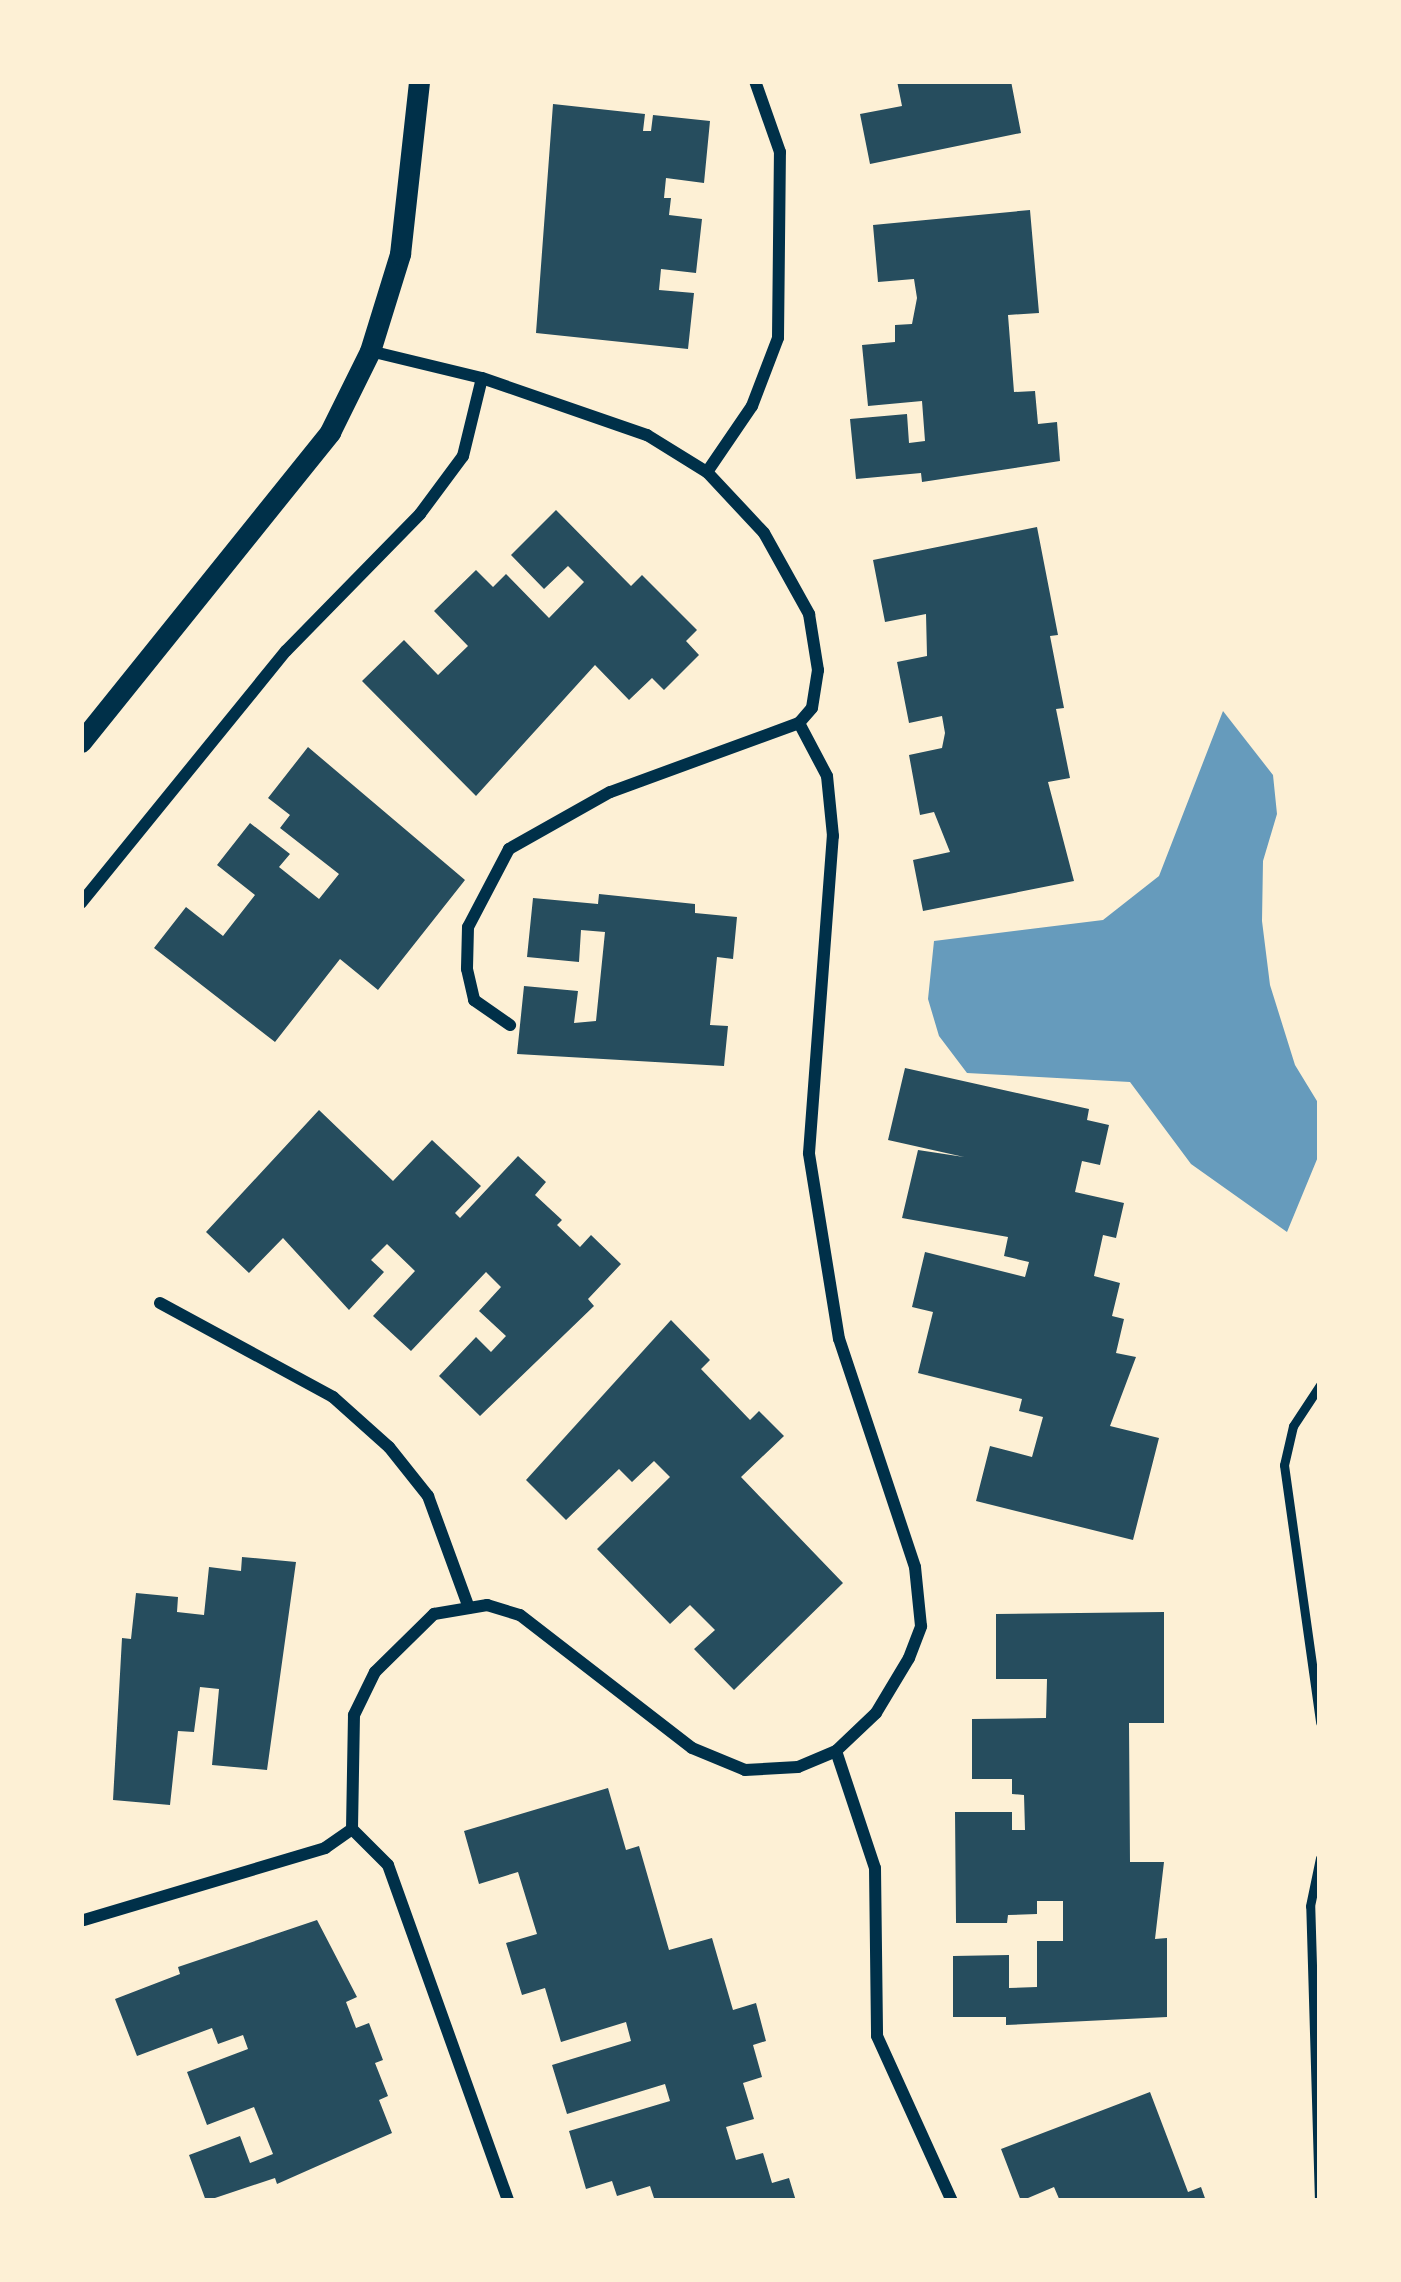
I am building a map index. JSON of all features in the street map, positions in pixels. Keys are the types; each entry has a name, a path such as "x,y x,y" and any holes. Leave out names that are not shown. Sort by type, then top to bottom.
{"street":[{"path":"81,742 331,432 370,351 400,254 419,81"},
{"path":"707,472 752,406 778,338 780,152 755,81"},
{"path":"370,351 482,378 647,435 707,472 764,533 808,614 818,670 812,708 799,723 610,792 509,849 469,927 467,969 474,1000 510,1025"},
{"path":"81,903 286,651 420,514 463,456 482,378"},
{"path":"508,2201 388,1865 352,1828 354,1715 375,1672 434,1614 469,1608 520,1615 692,1748 745,1770 798,1767 836,1751 876,1713 921,1626 915,1568 825,1285 809,1153 833,836 827,776 799,723"},
{"path":"160,1304 332,1396 389,1447 428,1496 469,1608"},
{"path":"836,1751 874,1868 877,2036 952,2201"},
{"path":"84,1920 325,1848 352,1828"}],"lane":[{"path":"1320,1385 1292,1426 1285,1465 1320,1722"},
{"path":"1319,2201 1310,1906 1320,1858"}],"water":[{"path":"1223,711 1273,775 1277,814 1263,861 1262,921 1270,985 1295,1065 1320,1106 1320,1152 1287,1232 1191,1164 1130,1082 967,1073 939,1036 928,999 934,941 1103,920 1159,876"}],"building":[{"path":"897,81 1011,81 1021,133 870,164 860,114 902,106"},
{"path":"553,104 645,114 643,131 651,131 653,115 710,121 704,183 666,178 664,198 671,198 669,215 702,219 696,273 661,269 659,290 694,293 688,349 536,333"},
{"path":"1030,210 1039,313 1008,315 1014,392 1035,391 1038,424 1057,422 1060,461 922,482 921,473 856,479 850,419 907,414 909,443 925,441 922,401 868,406 862,345 895,342 895,325 912,324 917,298 914,279 878,282 873,225"},
{"path":"556,510 631,586 642,575 697,630 686,641 699,655 664,690 652,678 629,700 595,665 476,796 362,681 404,640 438,675 468,646 434,611 476,570 493,587 506,574 549,618 584,582 568,566 544,589 511,555"},
{"path":"1037,527 1058,635 1050,636 1064,708 1056,709 1070,778 1048,782 1074,881 923,911 913,860 950,852 934,812 920,815 909,755 942,748 945,733 942,716 909,723 897,662 927,656 926,614 885,622 873,560"},
{"path":"308,747 465,880 378,990 340,959 275,1042 154,948 186,907 223,936 255,895 217,865 250,823 290,854 279,867 319,899 339,874 280,828 290,815 268,798"},
{"path":"599,894 695,904 695,913 737,917 733,959 717,957 710,1025 728,1026 724,1066 517,1054 524,986 578,991 574,1023 596,1021 605,932 581,930 579,962 527,957 533,898 598,904"},
{"path":"905,1068 1089,1109 1087,1120 1109,1125 1100,1165 1082,1161 1075,1192 1124,1203 1116,1238 1103,1235 1094,1276 1120,1283 1112,1316 1124,1319 1116,1353 1136,1357 1110,1426 1159,1438 1133,1540 976,1501 990,1446 1032,1457 1043,1417 1019,1411 1022,1399 918,1373 933,1312 912,1307 925,1252 1025,1277 1029,1262 1004,1256 1008,1237 902,1218 918,1150 964,1157 888,1140"},
{"path":"319,1110 393,1181 432,1140 481,1186 455,1213 460,1218 518,1156 546,1182 535,1195 562,1220 557,1225 580,1247 591,1235 621,1264 588,1299 594,1306 480,1416 439,1376 476,1337 491,1352 506,1336 479,1311 501,1287 486,1272 411,1351 373,1316 415,1271 387,1244 371,1260 384,1272 349,1310 283,1238 249,1273 206,1232"},
{"path":"671,1320 710,1360 701,1369 750,1420 759,1411 784,1436 741,1477 843,1583 734,1690 694,1649 715,1630 690,1605 670,1624 597,1549 670,1477 654,1461 632,1482 619,1469 566,1520 526,1480"},
{"path":"242,1557 296,1562 267,1770 212,1765 219,1689 200,1687 194,1732 178,1731 170,1805 113,1800 122,1638 131,1639 136,1593 178,1597 177,1612 204,1615 209,1567 241,1571"},
{"path":"1164,1612 1164,1723 1129,1723 1130,1862 1164,1862 1155,1939 1167,1938 1167,2017 1006,2025 1006,2017 953,2017 953,1956 1009,1955 1009,1988 1037,1987 1037,1941 1063,1941 1063,1901 1037,1901 1037,1914 1008,1915 1007,1923 956,1923 955,1812 1012,1812 1012,1830 1025,1830 1024,1795 1012,1794 1012,1779 972,1779 972,1719 1046,1718 1047,1679 996,1679 996,1614"},
{"path":"608,1788 626,1850 639,1846 669,1950 712,1938 733,2010 756,2003 766,2041 753,2045 762,2077 743,2083 754,2119 726,2127 736,2160 763,2153 772,2183 789,2178 796,2201 655,2201 650,2186 617,2196 612,2181 586,2189 569,2131 670,2101 665,2084 567,2114 552,2065 631,2041 626,2022 561,2042 545,1988 522,1995 506,1943 537,1934 518,1872 479,1884 464,1831"},
{"path":"317,1920 357,1997 346,2002 356,2028 369,2023 383,2060 375,2063 388,2096 379,2100 392,2133 277,2184 275,2178 206,2201 189,2155 240,2136 250,2163 273,2154 254,2107 207,2125 187,2072 248,2049 243,2035 218,2044 212,2028 137,2056 115,1999 180,1974 178,1967"},
{"path":"1150,2092 1188,2192 1201,2187 1206,2201 1060,2201 1054,2187 1021,2201 1001,2149"}]}
